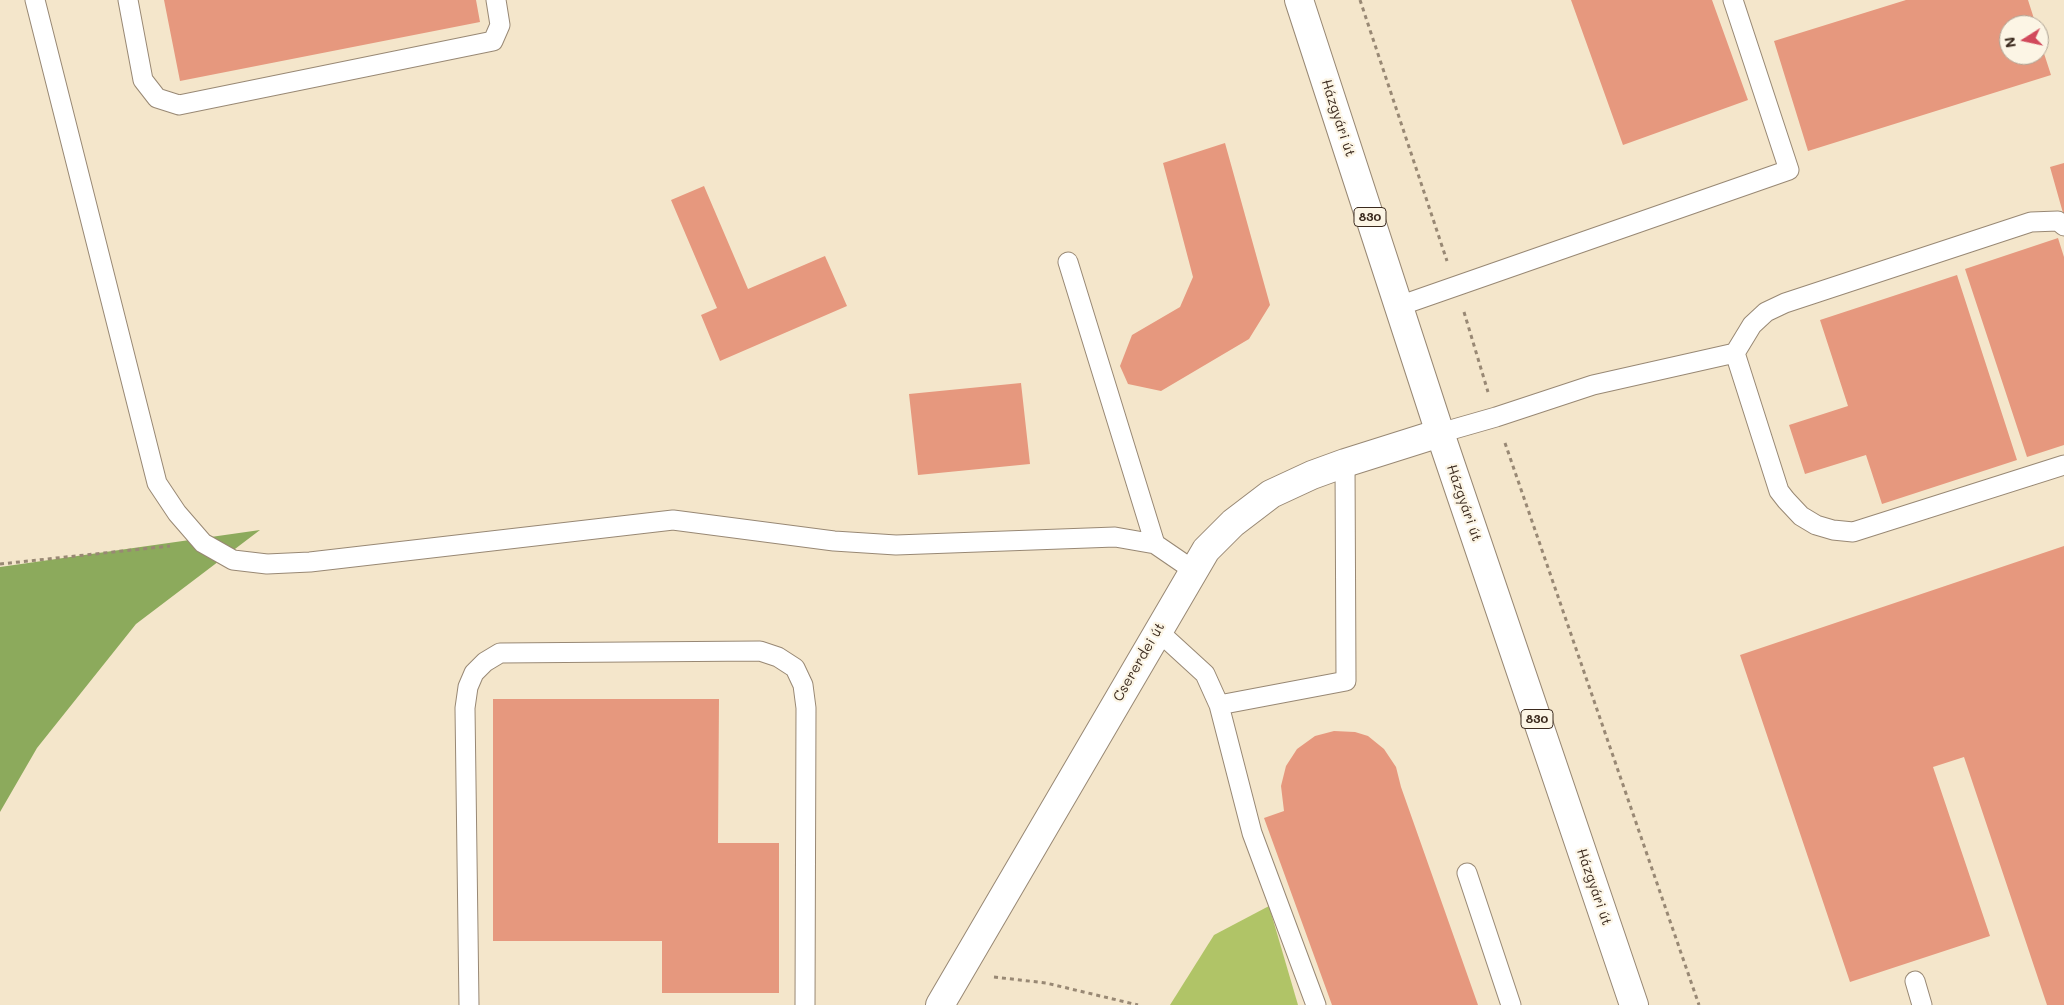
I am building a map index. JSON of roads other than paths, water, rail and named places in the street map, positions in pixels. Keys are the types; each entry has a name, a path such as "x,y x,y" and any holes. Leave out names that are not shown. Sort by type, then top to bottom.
{"main road":[{"name":"Házgyári út","path":"1299,0 1440,433 1634,1005"},
{"name":"Csererdei út","path":"940,1005 1206,550 1233,523 1271,494 1312,474 1440,433"}],"lane":[{"path":"35,0 156,483 176,513 203,543 233,560 266,564 310,562 673,520 834,541 896,545 1115,537 1155,544 1193,570"},
{"path":"128,0 143,80 156,98 179,105 493,41 500,25 496,0"},
{"path":"1399,306 1789,170 1734,0"},
{"path":"1440,433 1593,385 1735,353 1752,325 1766,312 1785,303 2031,222 2058,221 2064,226"},
{"path":"1068,262 1155,544"},
{"path":"1735,353 1779,490 1801,516 1816,525 1833,530 1853,532 2064,465"},
{"path":"1219,706 1346,681 1345,463"},
{"path":"1158,631 1206,674 1219,706 1252,833 1316,1005"},
{"path":"469,1005 465,708 468,687 474,673 485,662 500,653 750,651 760,651 778,656 794,668 803,685 806,708 805,1005"},
{"path":"1467,873 1511,1005"},
{"path":"948,1005 958,972"},
{"path":"1915,981 1922,1005"}]}
